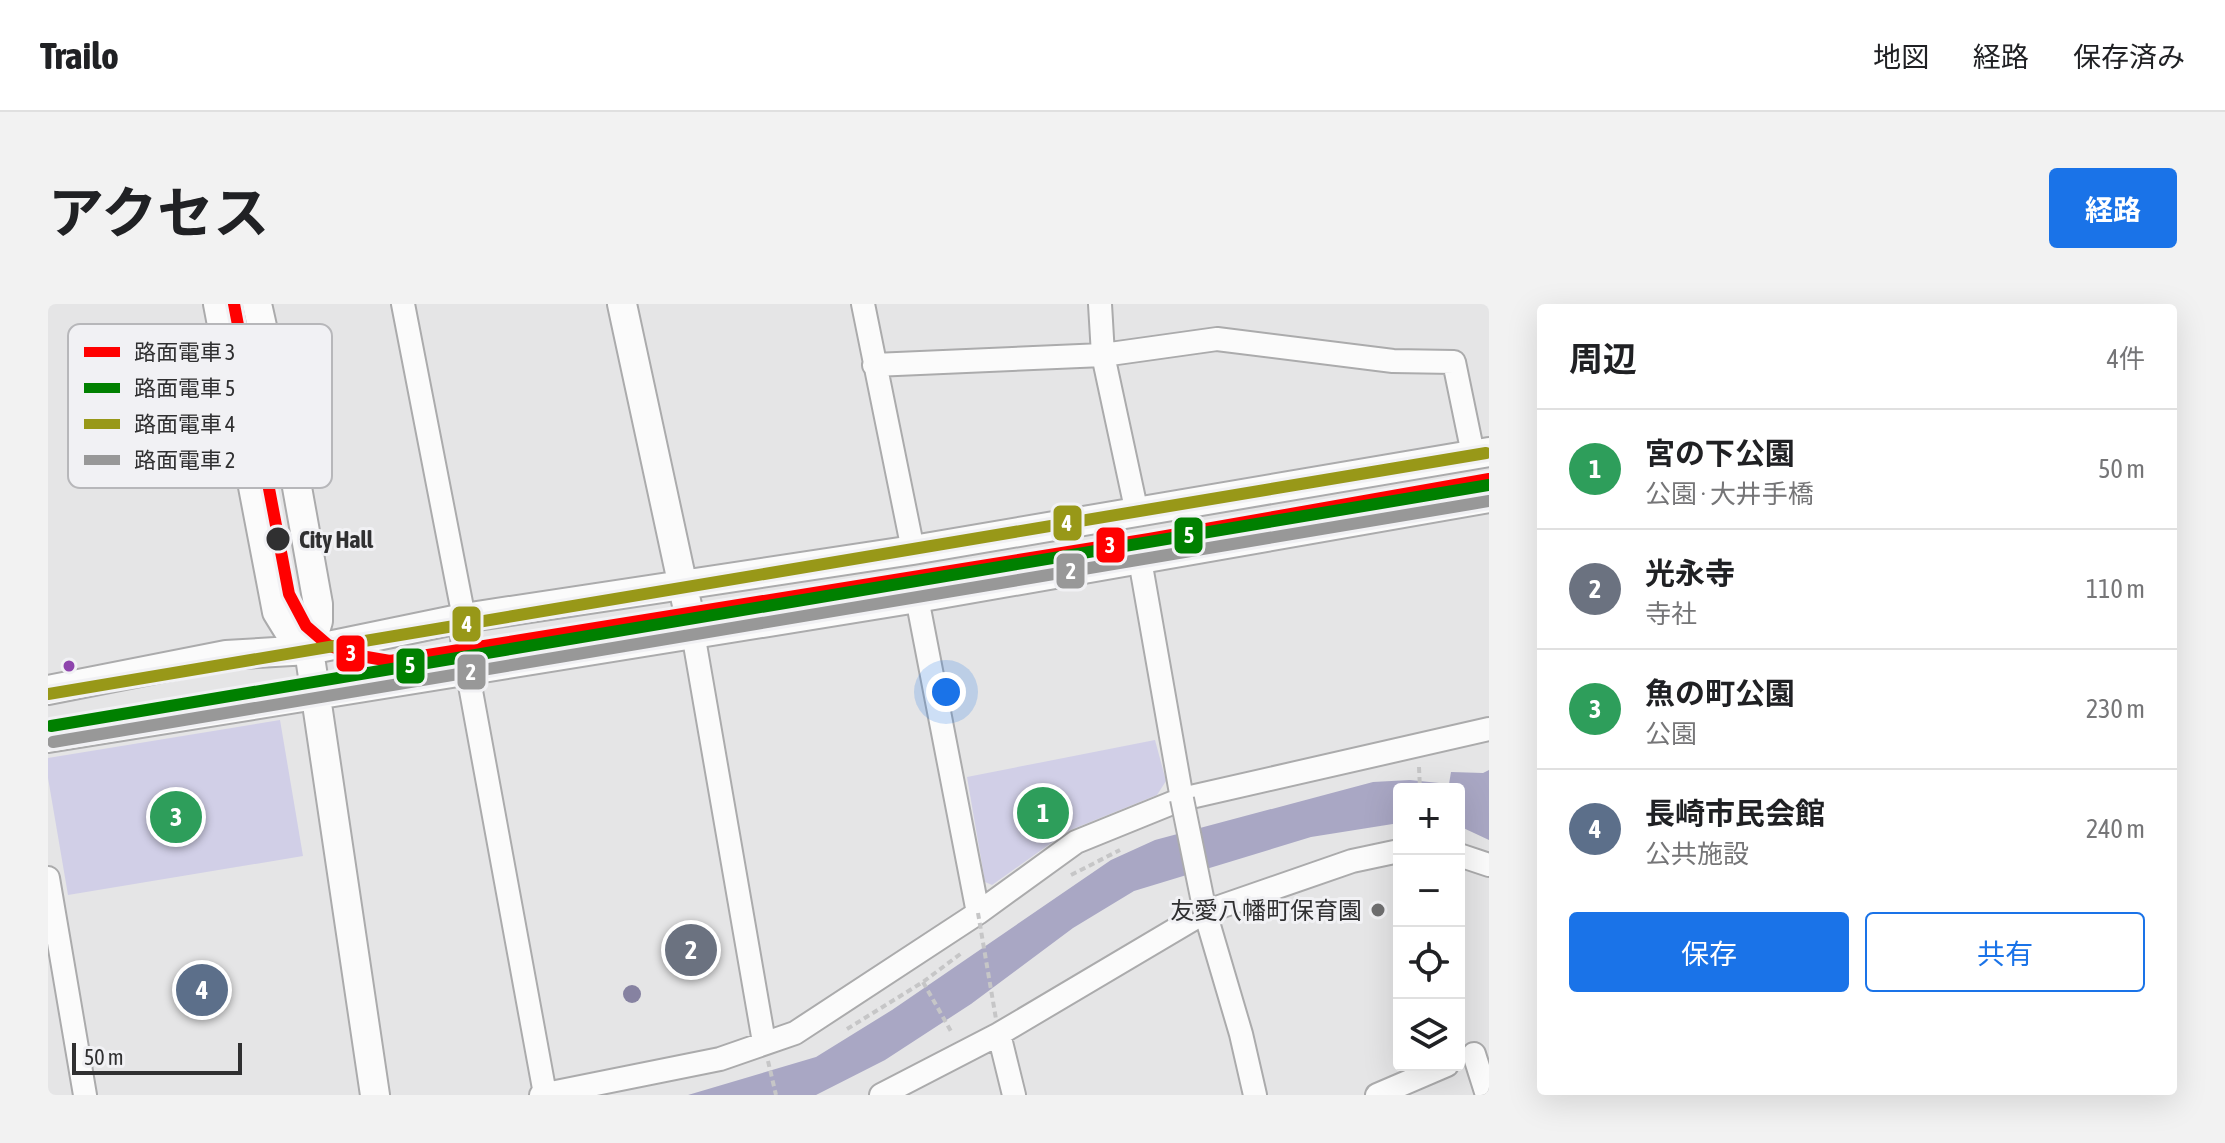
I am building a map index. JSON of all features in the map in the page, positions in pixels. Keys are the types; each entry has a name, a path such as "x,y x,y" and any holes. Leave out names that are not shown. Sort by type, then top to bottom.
{"street":[{"path":"204,304 213,324"},
{"path":"218,304 221,324"},
{"path":"257,304 261,324"},
{"path":"266,324 268,304"},
{"path":"403,304 464,618 467,669 543,1095 720,1059 770,1054 795,1033 978,913 1076,842 1182,799 1489,729"},
{"path":"622,304 680,585 693,633 770,1054"},
{"path":"863,304 913,550 917,598 978,913"},
{"path":"1100,304 1103,355 1137,513 1140,560 1182,799 1205,912 1241,1034 1255,1095"},
{"path":"48,690 226,655 309,650 464,618 913,550 1481,453 1454,362 1393,361 1217,339 1103,355 874,365"},
{"path":"252,488 277,612 293,638 309,650"},
{"path":"297,488 318,604 318,621 309,650 375,1095"},
{"path":"48,738 917,598 1489,498"},
{"path":"881,1095 997,1026 1205,912 1352,861 1393,852"},
{"path":"1465,857 1489,865"},
{"path":"48,878 85,1095"},
{"path":"997,1026 1014,1095"},
{"path":"1474,1054 1487,1095"},
{"path":"1377,1095 1433,1071"}],"path":[{"path":"1404,773 1419,770 1420,783"},
{"path":"1068,877 1131,844"},
{"path":"978,913 997,1026"},
{"path":"843,1031 923,982 985,935"},
{"path":"923,982 955,1039"},
{"path":"762,1066 770,1054"},
{"path":"770,1054 776,1095"}],"shaded area":[{"path":"280,720 303,856 68,895 48,778 48,758"},
{"path":"1155,740 1166,781 1157,795 1068,831 992,885 985,882 967,777"},
{"path":"1489,770 1489,840 1465,829 1465,783 1449,783 1451,772 1483,773"},
{"path":"1410,780 1439,783 1393,783 1393,824 1311,837 1134,891 1073,928 971,1004 885,1060 816,1095 688,1095 816,1057 892,1010 1111,860 1155,840 1373,782"}],"tram line":[{"name":"3","path":"234,304 238,324"},
{"name":"4","path":"48,694 1486,453"},
{"name":"3","path":"269,488 289,594 306,626 328,645 355,655 390,661 1149,539 1489,479"},
{"name":"5","path":"51,726 1489,485"},
{"name":"2","path":"53,742 1489,501"}],"place":[{"name":"City Hall","path":"278,539"},
{"name":"宮の下公園","path":"1043,813"},
{"name":"魚の町公園","path":"176,817"},
{"name":"友愛八幡町保育園","path":"1378,910"},
{"name":"光永寺","path":"691,950"},
{"name":"長崎市民会館","path":"202,990"}]}
